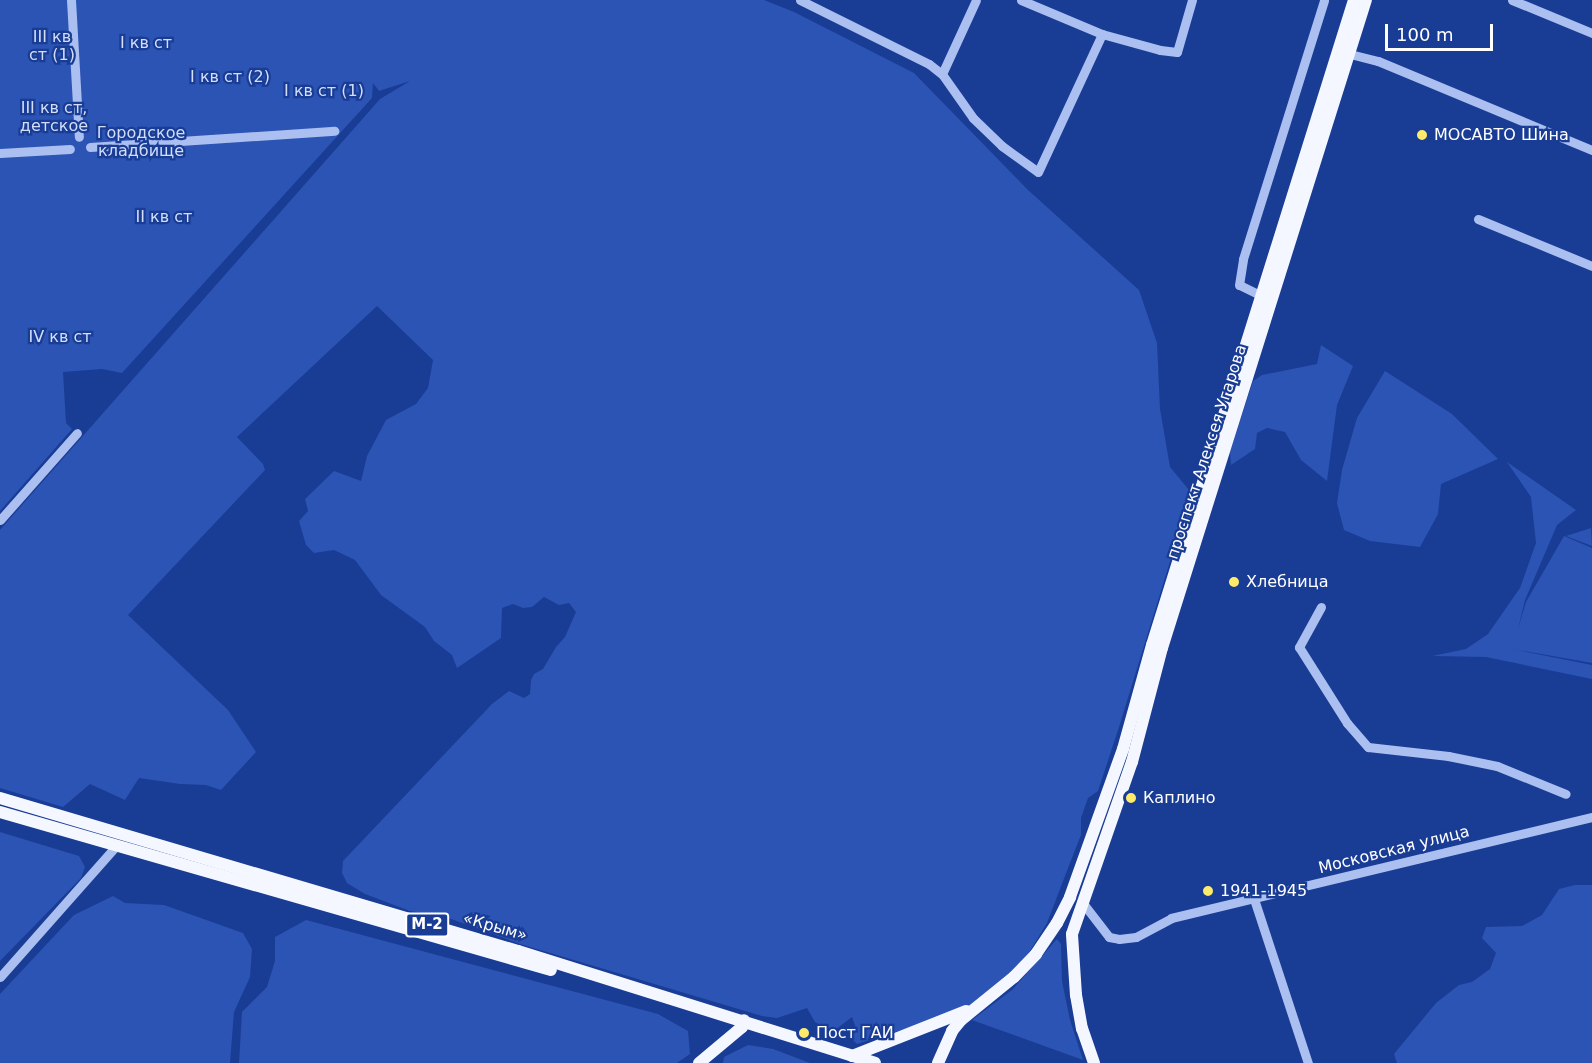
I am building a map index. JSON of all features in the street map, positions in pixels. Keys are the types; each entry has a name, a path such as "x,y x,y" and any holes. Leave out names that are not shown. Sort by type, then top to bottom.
{"main road":[{"name":"проспект Алексея Угарова","path":"938,1063 952,1031 1014,977 1036,954 1076,899 1345,52 1354,0"},
{"name":"проспект Алексея Угарова","path":"1157,647 1262,296 1345,52 1366,0"},
{"name":"«Крым»","path":"0,798 743,1023 853,1060 875,1063"},
{"name":"«Крым»","path":"0,812 743,1023"},
{"path":"116,846 122,834"},
{"path":"1076,899 1072,933 1072,968 1082,1029 1094,1063"},
{"path":"853,1060 978,1006"},
{"path":"699,1063 743,1023"}],"street":[{"path":"71,0 79,137"},
{"path":"800,0 929,64 942,74 974,118 1002,146 1038,172 1102,34"},
{"path":"942,74 976,0"},
{"path":"1021,0 1102,34 1160,50 1177,52 1192,0"},
{"path":"1262,296 1239,285 1243,260 1324,0"},
{"path":"1512,0 1592,33"},
{"path":"1345,52 1378,61 1592,150"},
{"path":"90,147 334,131"},
{"path":"0,153 70,149"},
{"path":"1478,219 1592,266"},
{"path":"0,520 78,433"},
{"path":"1321,608 1299,647 1347,723 1368,747 1448,756 1497,766 1566,794"},
{"name":"Московская улица","path":"1076,899 1109,937 1119,939 1136,937 1171,918 1592,817"},
{"path":"0,977 116,846"},
{"path":"1254,899 1308,1063"}],"green space":[{"path":"0,0 764,0 794,12 914,73 1028,190 1139,290 1157,343 1160,409 1170,467 1189,490 1189,500 1098,791 1088,798 1081,818 1081,835 1047,923 1030,951 1004,982 968,1009 857,1044 850,1037 857,1031 852,1017 831,1033 815,1022 807,1008 777,1018 762,1016 520,944 443,916 410,911 365,894 347,883 342,873 343,861 492,704 509,691 524,698 530,694 534,674 543,669 565,637 576,612 569,603 559,605 544,597 532,607 523,608 513,604 502,608 501,638 457,668 452,655 434,641 425,627 381,595 355,560 334,550 314,553 306,545 299,521 308,511 305,499 334,471 361,481 367,456 386,420 416,404 428,388 433,360 377,306 237,437 263,464 265,470 128,615 228,710 256,752 221,790 206,785 139,778 125,800 90,784 63,807 0,788 0,530 380,99 410,81 379,91 373,83 372,98 122,373 102,369 63,372 66,423 72,429 0,511"},
{"path":"1321,345 1353,366 1337,405 1327,481 1301,460 1285,432 1267,428 1257,433 1255,449 1231,465 1230,452 1253,381 1262,375 1317,364"},
{"path":"1385,371 1452,414 1498,459 1441,484 1438,514 1420,547 1370,541 1344,530 1337,503 1342,470 1357,418"},
{"path":"1507,462 1576,510 1557,525 1525,600 1518,629 1526,602 1564,536 1592,548 1592,663 1512,649 1592,665 1592,679 1486,657 1432,656 1466,649 1488,634 1520,588 1536,543 1531,497"},
{"path":"1591,528 1592,546 1566,536"},
{"path":"0,832 79,856 85,867 81,878 0,961"},
{"path":"1575,885 1592,885 1592,1063 1397,1063 1394,1054 1436,1003 1459,985 1472,982 1490,969 1496,953 1482,938 1486,927 1522,926 1542,915 1559,889"},
{"path":"113,896 125,903 164,905 243,933 252,949 250,977 234,1012 230,1063 0,1063 0,994 74,915"},
{"path":"306,920 658,1014 688,1031 690,1054 677,1063 239,1063 242,1012 267,987 275,961 275,937"},
{"path":"1057,939 1061,944 1062,981 1070,1020 1083,1060 972,1020 1012,990"},
{"path":"748,1045 773,1049 810,1063 723,1063 724,1057"}],"place":[{"name":"МОСАВТО Шина","path":"1422,135"},
{"name":"Хлебница","path":"1234,582"},
{"name":"Каплино","path":"1131,798"},
{"name":"1941-1945","path":"1208,891"},
{"name":"Пост ГАИ","path":"804,1033"}],"park label":[{"name":"I кв ст","path":"146,43"},
{"name":"III кв ст (1)","path":"52,46"},
{"name":"I кв ст (2)","path":"230,77"},
{"name":"I кв ст (1)","path":"324,91"},
{"name":"III кв ст, детское","path":"54,117"},
{"name":"Городское кладбище","path":"141,142"},
{"name":"II кв ст","path":"164,217"},
{"name":"IV кв ст","path":"60,337"}]}
